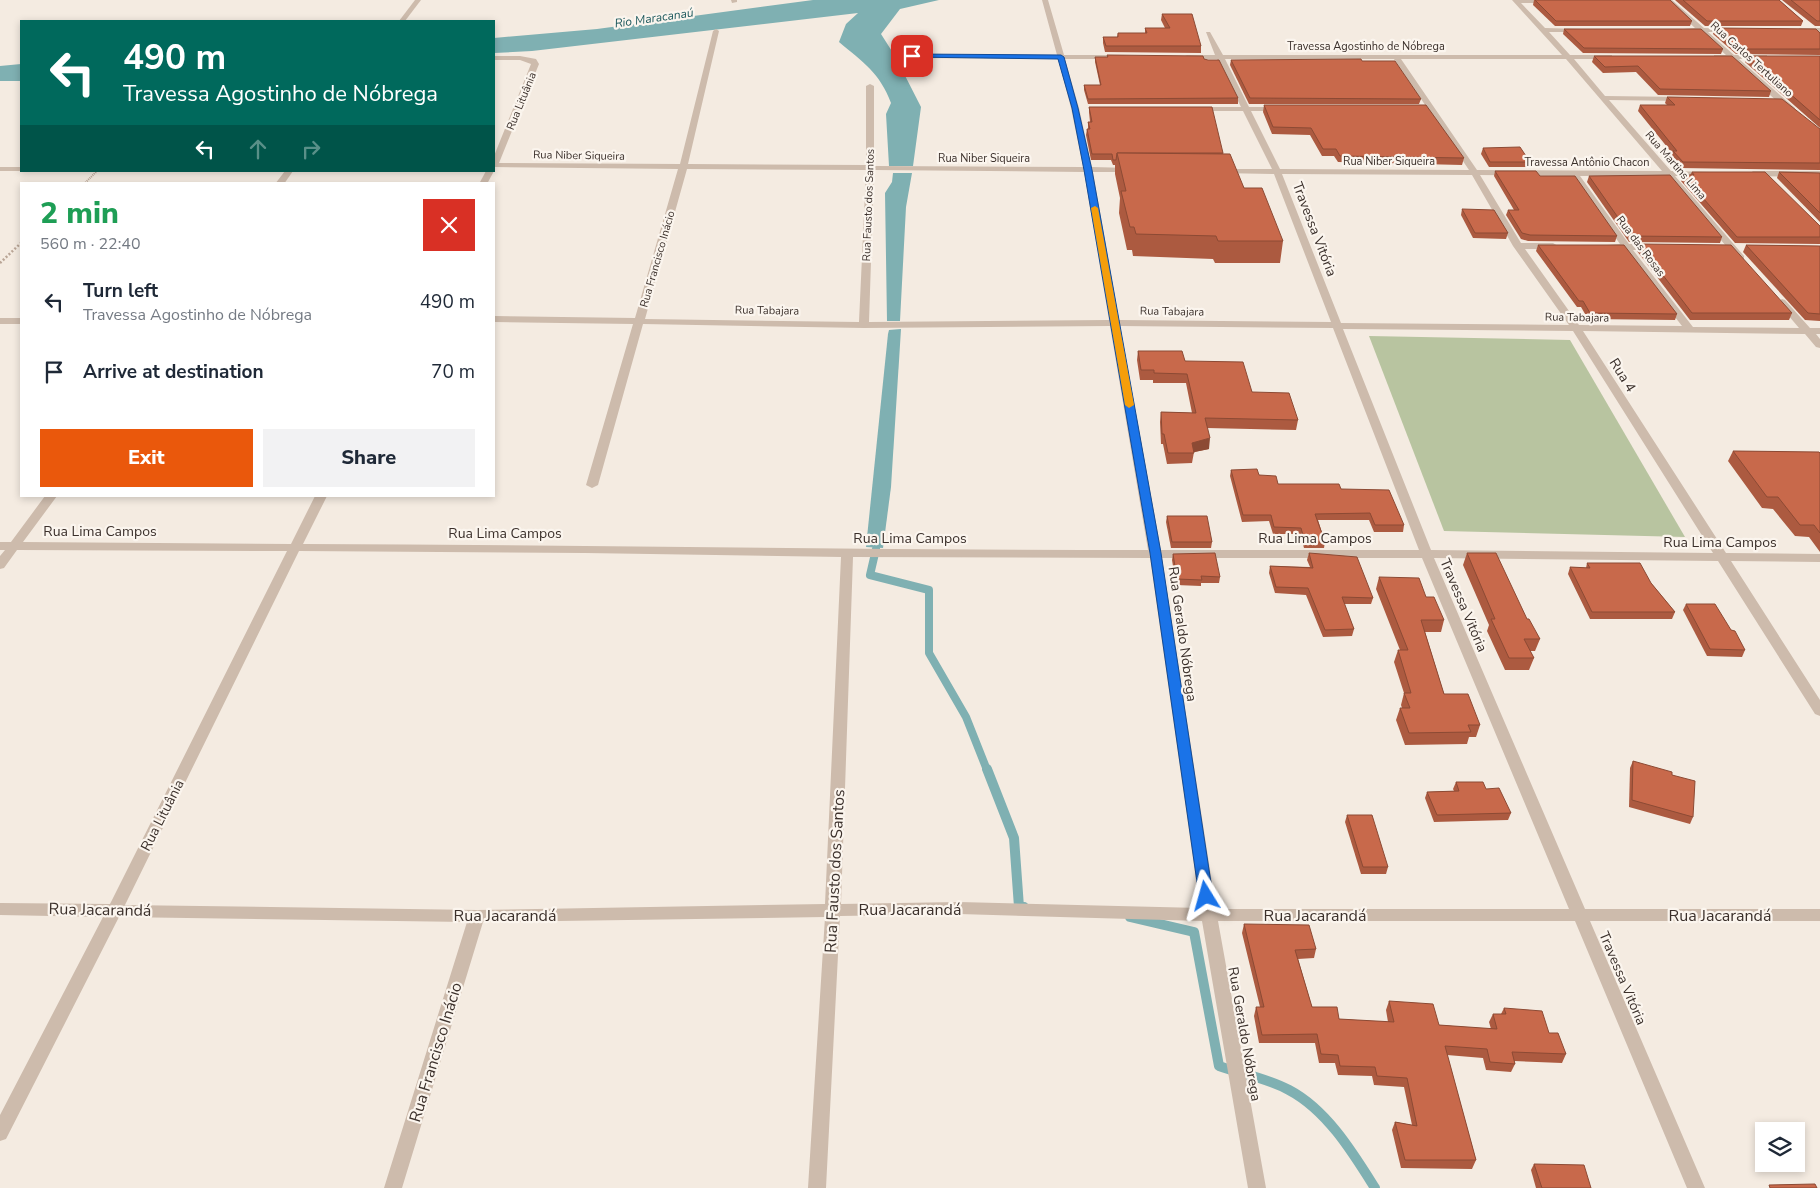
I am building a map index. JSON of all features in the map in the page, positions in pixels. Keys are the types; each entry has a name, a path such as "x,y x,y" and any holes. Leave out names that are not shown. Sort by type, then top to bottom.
{"street":[{"path":"403,20 418,0"},
{"name":"Rua Geraldo Nóbrega","path":"1045,0 1061,57 1080,108 1088,170 1156,553 1209,915 1257,1188"},
{"name":"Rua Carlos Tertuliano","path":"1668,0 1801,118"},
{"path":"1515,1 1561,1"},
{"name":"Rua Martins Lima","path":"1515,1 1568,57 1745,262"},
{"path":"1805,24 1816,30 1820,36"},
{"path":"1542,30 1590,30"},
{"path":"1674,30 1742,30"},
{"path":"1792,30 1816,30"},
{"name":"Rua Francisco Inácio","path":"592,485 683,167 716,31"},
{"name":"Travessa Vitória","path":"1208,33 1277,171 1426,554 1696,1188"},
{"path":"912,56 1130,57"},
{"name":"Travessa Agostinho de Nóbrega","path":"1180,57 1616,57"},
{"path":"1705,57 1772,58"},
{"name":"Rua Lituânia","path":"495,58 520,58 533,61 535,64 495,163"},
{"name":"Rua 4","path":"1397,58 1427,108 1474,172 1518,246 1577,329 1820,711"},
{"name":"Rua Fausto dos Santos","path":"864,325 870,169 870,86"},
{"path":"1603,98 1693,99"},
{"path":"1772,101 1782,101"},
{"path":"1189,109 1285,109"},
{"name":"Rua Niber Siqueira","path":"495,165 1138,170"},
{"path":"0,169 20,169"},
{"name":"Rua Niber Siqueira","path":"1207,171 1474,172"},
{"name":"Travessa Antônio Chacon","path":"1474,172 1718,174"},
{"name":"Rua das Rosas","path":"1574,173 1626,247 1691,331"},
{"path":"1747,174 1820,174"},
{"path":"1766,175 1773,182"},
{"path":"1518,246 1568,246"},
{"path":"1597,247 1665,247"},
{"path":"1776,296 1820,345"},
{"name":"Rua Tabajara","path":"495,319 864,325 1115,322 1691,331 1820,331"},
{"path":"0,321 20,321"},
{"path":"0,565 50,497"},
{"name":"Rua Lituânia","path":"0,1133 115,909 321,497"},
{"name":"Rua Lima Campos","path":"0,546 1820,558"},
{"name":"Rua Fausto dos Santos","path":"817,1188 833,910 847,553"},
{"name":"Rua Jacarandá","path":"0,909 115,909 477,916 959,908 1209,915 1820,915"},
{"name":"Rua Francisco Inácio","path":"393,1188 477,916"}],"path":[{"path":"86,182 96,172"},
{"path":"0,263 20,244"}],"green space":[{"path":"1369,336 1570,340 1685,537 1444,531"}],"water":[{"path":"813,0 939,0 900,9 881,34 895,56 921,107 913,166 889,166 886,114 891,103 887,93 870,69 839,42 846,24 858,13 532,51 495,53 495,38 597,29"},
{"path":"20,64 20,81 0,81 0,66"},
{"path":"893,173 912,173 906,207 900,321 887,321 885,193 892,182"},
{"path":"901,329 891,487 883,548 866,547 888,334 889,330"}],"building":[{"path":"1535,0 1670,0 1692,21 1556,21"},
{"path":"1683,0 1779,0 1803,21 1707,21"},
{"path":"1791,0 1820,0 1820,21 1817,21"},
{"path":"1162,14 1192,14 1201,46 1106,46 1103,37 1118,37 1118,33 1147,33 1145,28 1170,28"},
{"path":"1715,28 1816,29 1820,33 1820,49 1738,49"},
{"path":"1564,29 1701,29 1723,49 1584,48"},
{"path":"1107,55 1203,56 1204,59 1208,60 1219,60 1238,98 1088,99 1084,85 1101,85 1095,57 1108,57"},
{"path":"1594,56 1732,56 1771,91 1660,89 1638,66 1605,67"},
{"path":"1747,56 1820,56 1820,120"},
{"path":"1361,59 1362,61 1395,61 1421,99 1250,98 1231,60"},
{"path":"1667,97 1782,99 1820,129 1820,163 1683,162 1673,151 1677,151 1640,105 1675,105"},
{"path":"1264,105 1426,105 1464,158 1340,156 1336,149 1323,149 1311,128 1273,127"},
{"path":"1089,107 1212,107 1223,153 1117,153 1116,160 1113,160 1112,154 1092,154 1087,129 1090,129 1088,122 1092,122"},
{"path":"1520,147 1530,162 1490,162 1483,148"},
{"path":"1117,153 1230,154 1244,188 1262,188 1283,241 1218,241 1216,236 1136,234 1134,227 1130,227 1121,191 1126,191"},
{"path":"1495,171 1536,171 1540,176 1575,176 1617,236 1530,235 1522,233 1508,210 1519,210"},
{"path":"1692,172 1765,172 1820,226 1820,237 1737,237 1683,175 1694,175"},
{"path":"1779,172 1820,173 1820,213"},
{"path":"1670,175 1722,237 1631,236 1589,176"},
{"path":"1462,209 1494,210 1508,233 1475,233"},
{"path":"1639,244 1731,245 1792,313 1692,313"},
{"path":"1538,245 1624,245 1677,314 1590,313 1583,301 1579,301"},
{"path":"1746,245 1820,246 1820,314 1808,313"},
{"path":"1138,351 1182,351 1185,361 1243,362 1252,392 1289,393 1298,420 1205,418 1210,438 1192,443 1194,453 1168,453 1164,434 1162,434 1161,412 1196,413 1187,374 1154,373 1154,370 1141,370"},
{"path":"1733,451 1819,452 1820,533 1814,525 1800,525 1778,497 1767,497"},
{"path":"1257,469 1259,475 1276,476 1278,484 1339,484 1341,489 1389,490 1404,525 1375,525 1370,513 1315,514 1325,542 1305,542 1301,528 1274,527 1271,515 1243,515 1231,470"},
{"path":"1167,516 1207,516 1212,542 1172,542"},
{"path":"1215,553 1220,577 1201,576 1202,580 1177,579 1173,554"},
{"path":"1309,553 1357,557 1373,598 1342,597 1354,629 1325,630 1308,588 1276,587 1270,566 1313,568"},
{"path":"1467,553 1496,553 1527,619 1529,619 1540,639 1524,639 1534,658 1509,658 1491,619 1495,619"},
{"path":"1587,563 1640,563 1651,583 1675,612 1592,612 1570,567 1590,568"},
{"path":"1379,577 1419,578 1426,597 1434,597 1444,620 1421,620 1444,694 1468,694 1480,725 1468,725 1471,732 1409,733 1400,708 1410,708 1404,693 1411,693 1398,650 1408,650"},
{"path":"1686,604 1715,604 1731,630 1735,631 1745,650 1710,649"},
{"path":"1633,761 1672,772 1672,775 1695,781 1693,817 1632,800"},
{"path":"1456,782 1483,782 1486,789 1499,788 1511,813 1437,815 1427,792 1459,791"},
{"path":"1347,815 1372,815 1388,867 1363,867"},
{"path":"1244,924 1309,925 1316,949 1295,950 1312,1007 1337,1007 1339,1019 1394,1022 1389,1001 1433,1004 1439,1025 1497,1029 1493,1014 1506,1014 1504,1008 1542,1011 1549,1033 1558,1033 1566,1054 1512,1052 1515,1064 1490,1062 1487,1049 1445,1046 1476,1160 1405,1160 1395,1122 1417,1126 1407,1078 1377,1076 1375,1067 1340,1066 1338,1055 1321,1054 1317,1034 1262,1035 1256,1007 1264,1007"},
{"path":"1534,1164 1584,1165 1591,1188 1542,1188"},
{"path":"1815,1184 1817,1188 1770,1188 1769,1185"}],"waterway":[{"path":"876,549 870,575 929,590 929,653 966,717 987,770"},
{"path":"987,769 1014,838 1019,907 1024,907"},
{"path":"1130,917 1194,932 1219,1066 1272,1082 1303,1099 1338,1133 1375,1188"}],"slow traffic":[{"path":"1095,208 1129,405"}],"route":[{"path":"912,56 1061,57 1075,108 1088,170 1156,553 1206,896"}],"water label":[{"name":"Rio Maracanaú","path":"654,18"}]}
